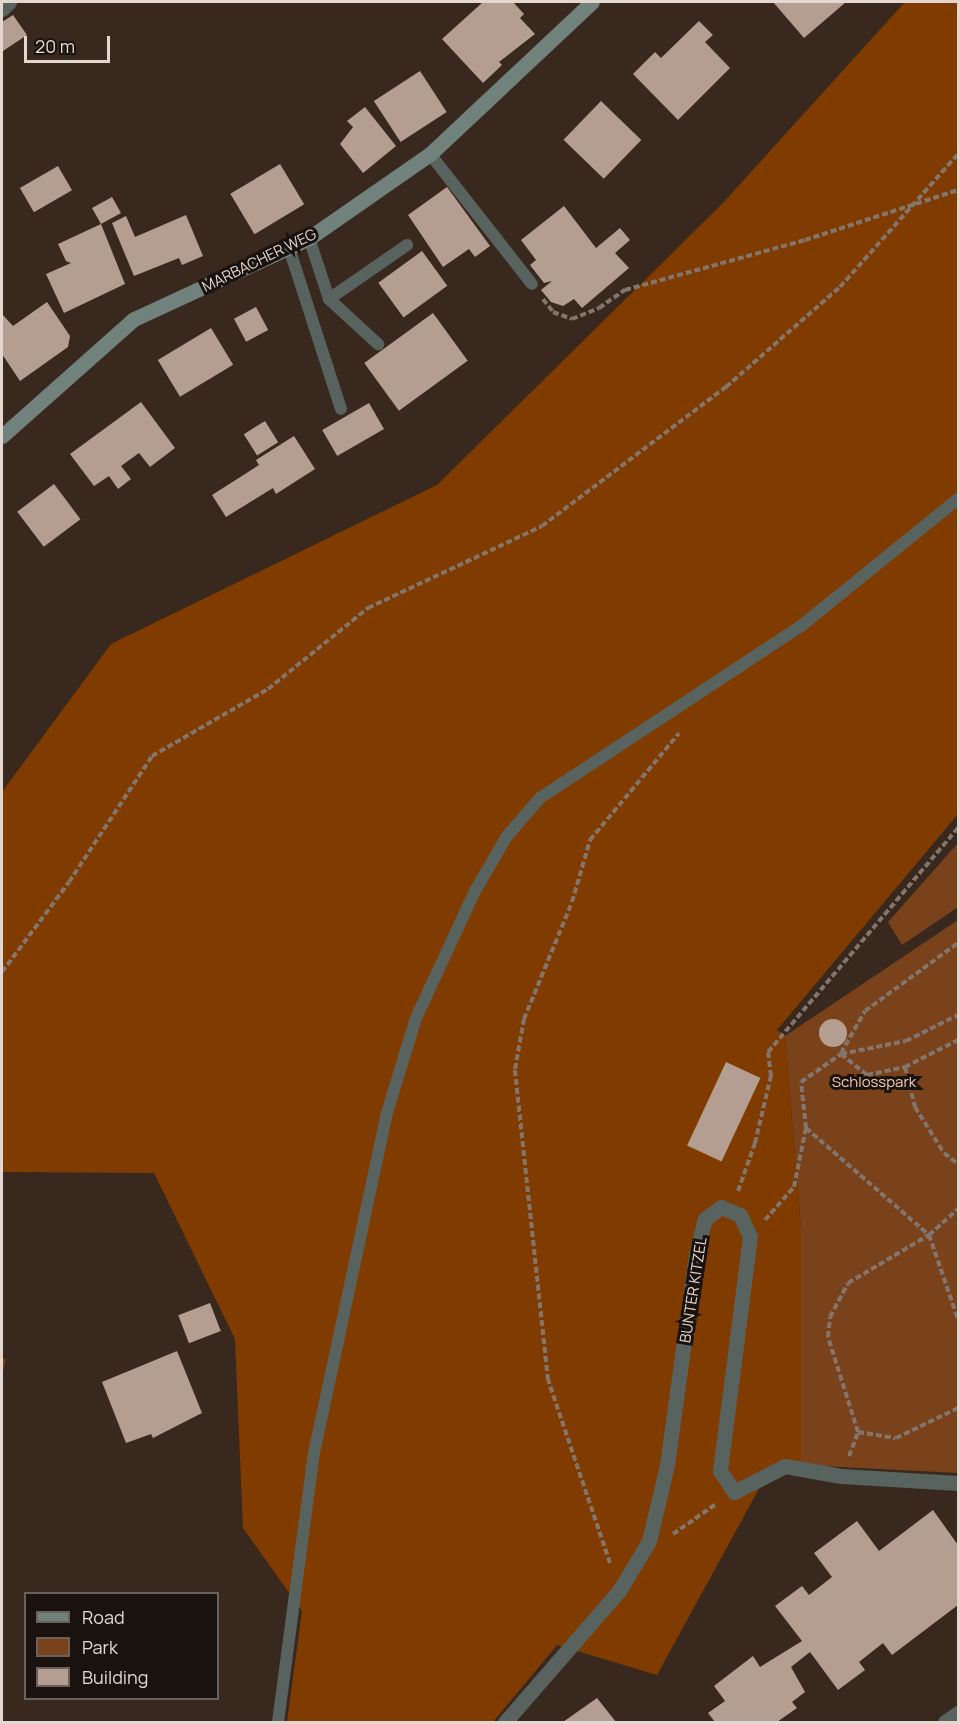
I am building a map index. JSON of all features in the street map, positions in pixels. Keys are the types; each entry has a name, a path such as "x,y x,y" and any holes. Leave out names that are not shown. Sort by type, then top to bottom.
{"main road":[{"name":"MARBACHER WEG","path":"2,436 134,319 309,238 430,154 592,2"}],"street":[{"path":"2,9 9,2"},
{"name":"BUNTER KITZEL","path":"506,1722 620,1591 649,1541 668,1465 705,1219 721,1207 731,1211"},
{"path":"731,1211 740,1215 750,1236 720,1471 734,1492 785,1466 841,1476 958,1483"},
{"path":"945,1722 958,1713"}],"lane":[{"path":"430,154 532,284"},
{"path":"309,238 330,299 378,344"},
{"path":"330,299 407,245"},
{"path":"289,248 341,409"},
{"path":"278,1722 315,1453 386,1116 416,1018 475,891 507,836 540,798 801,626 958,499"}],"path":[{"path":"2,972 69,882 152,756 268,689 368,608 542,526 726,387 840,286 958,154"},
{"path":"532,284 553,312 572,319 599,308 625,290 805,240 958,190"},
{"path":"620,1591 548,1380 515,1069 524,1019 572,902 590,840 683,727"},
{"path":"731,1211 755,1143 771,1076 768,1052 958,828"},
{"path":"841,1054 865,1011 958,943"},
{"path":"750,1236 794,1186 806,1128 801,1082 841,1054 906,1041 958,1015"},
{"path":"841,1054 867,1075 905,1067 958,1040"},
{"path":"905,1067 915,1107 944,1154 958,1164"},
{"path":"806,1128 929,1235 958,1319"},
{"path":"958,1209 929,1235 848,1283 830,1317 828,1337 858,1432 897,1438 958,1408"},
{"path":"672,1535 734,1492"}],"green space":[{"path":"958,843 958,907 902,945 888,922"},
{"name":"Schlosspark","path":"958,920 958,1473 801,1465 801,1228 785,1036"}],"shaded area":[{"path":"905,2 958,2 958,814 777,1030 785,1036 801,1228 801,1465 761,1485 657,1675 557,1645 493,1722 287,1722 302,1611 243,1528 235,1339 154,1173 2,1172 2,792 111,644 437,485 722,204"},
{"path":"2,1358 6,1359 2,1375"}],"building":[{"path":"483,2 513,2 524,14 520,18 535,34 499,62 502,65 483,83 442,39"},
{"path":"773,2 846,2 804,38"},
{"path":"13,15 27,35 3,51 2,22"},
{"path":"699,21 713,35 705,42 730,68 678,120 633,74 655,52 661,58"},
{"path":"420,71 447,112 401,142 374,101"},
{"path":"601,101 641,140 604,179 563,140"},
{"path":"365,107 396,146 363,173 340,144 353,127 347,121"},
{"path":"280,164 304,204 254,234 230,194"},
{"path":"58,166 72,190 34,212 20,188"},
{"path":"447,187 490,246 475,257 469,249 443,267 408,215"},
{"path":"112,197 121,213 101,224 92,208"},
{"path":"564,206 596,248 620,228 630,240 615,253 629,268 582,308 574,299 563,306 551,302 541,290 552,281 544,283 530,265 536,260 521,240"},
{"path":"186,215 203,256 182,265 179,258 134,276 112,223 126,216 135,237"},
{"path":"101,224 125,284 64,313 46,274 71,263 66,261 58,244"},
{"path":"422,251 447,286 404,318 378,283"},
{"path":"47,302 70,336 68,347 20,381 2,354 2,314 13,326"},
{"path":"256,307 268,330 246,342 234,319"},
{"path":"433,313 468,361 399,411 364,363"},
{"path":"211,328 233,365 180,397 158,360"},
{"path":"141,402 175,448 150,467 139,453 121,466 131,479 118,489 109,476 94,486 70,454"},
{"path":"369,403 384,429 337,456 322,430"},
{"path":"265,421 278,442 257,455 244,434"},
{"path":"294,436 315,469 276,494 273,488 226,517 212,495 259,465 256,460"},
{"path":"54,484 80,519 44,547 17,512"},
{"path":"833,1019 843,1023 847,1033 843,1043 833,1047 823,1043 819,1033 823,1023"},
{"path":"726,1062 760,1078 722,1161 687,1145"},
{"path":"210,1303 221,1331 189,1343 178,1315"},
{"path":"177,1351 202,1413 153,1438 151,1434 126,1443 102,1382"},
{"path":"933,1510 958,1545 958,1605 892,1655 883,1643 859,1662 865,1670 838,1690 810,1652 791,1667 805,1692 792,1702 797,1708 777,1722 715,1722 708,1713 725,1701 714,1686 753,1656 760,1667 802,1641 775,1606 802,1586 809,1595 832,1577 814,1553 857,1521 879,1551"},
{"path":"597,1698 616,1722 563,1722"}]}
